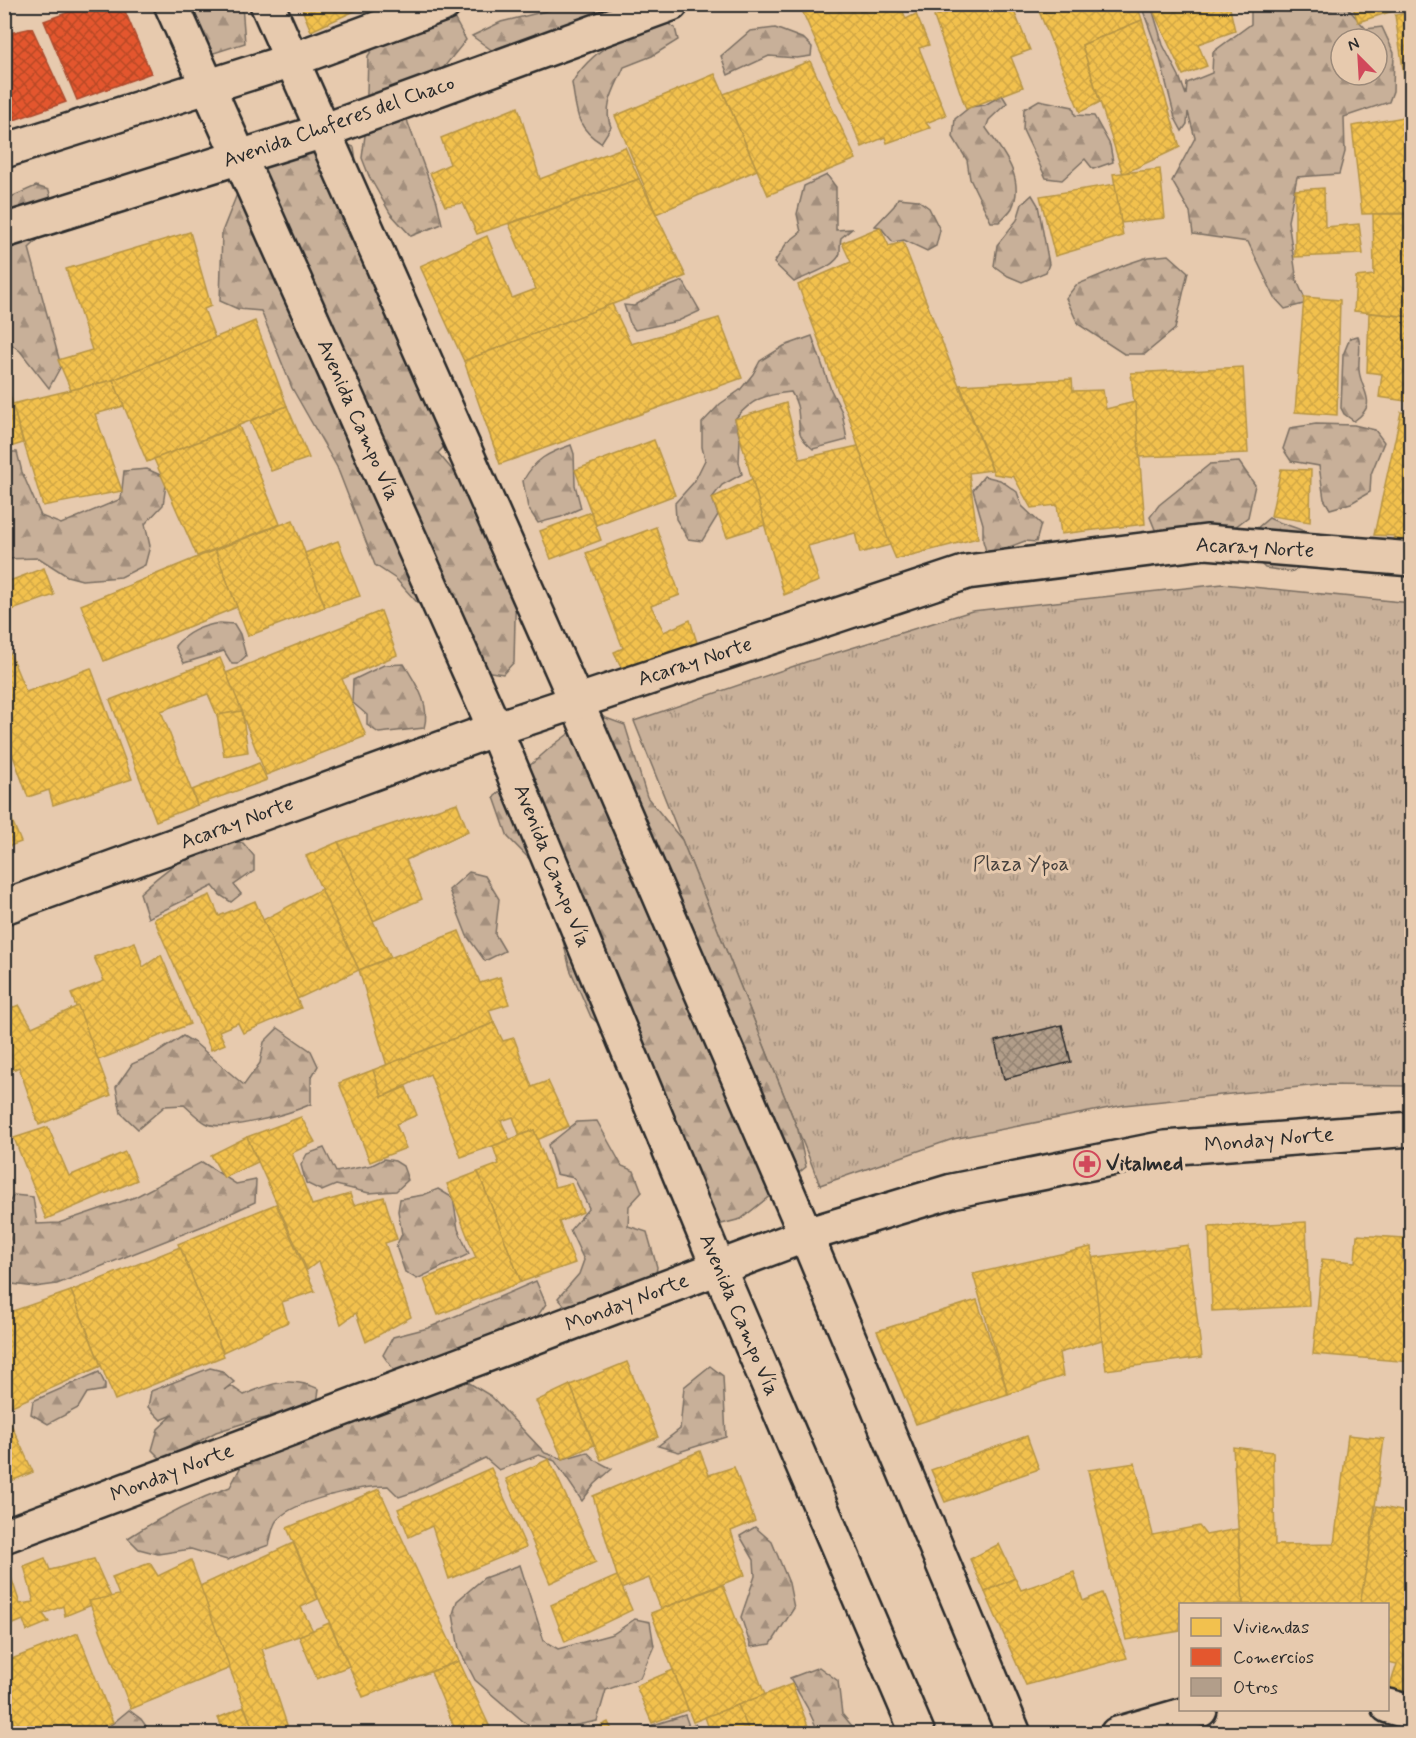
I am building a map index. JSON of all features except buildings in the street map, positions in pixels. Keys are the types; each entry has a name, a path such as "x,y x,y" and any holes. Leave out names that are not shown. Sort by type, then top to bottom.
{"street":[{"name":"Avenida Campo Vía","path":"171,4 495,729 718,1269 918,1734"},
{"path":"267,4 576,701 806,1235 1014,1734"},
{"path":"4,150 291,60 444,4"},
{"name":"Avenida Choferes del Chaco","path":"4,231 323,131 671,4"},
{"name":"Acaray Norte","path":"4,907 495,729 967,572 1206,542 1412,559"},
{"name":"Monday Norte","path":"4,1536 806,1235 952,1191 1165,1148 1412,1129"},
{"path":"1389,1706 1412,1713"},
{"path":"1117,1734 1197,1711"}],"green space":[{"path":"169,5 242,5 245,43 214,53 184,41"},
{"path":"560,5 653,5 497,54 472,36 501,22 550,10"},
{"path":"1141,5 1151,5 1163,45 1186,95 1187,83 1212,73 1213,52 1251,24 1251,5 1345,5 1364,27 1329,27 1329,87 1389,87 1389,42 1394,53 1393,91 1389,102 1344,117 1345,152 1339,174 1297,177 1288,221 1297,281 1307,303 1285,309 1275,298 1248,242 1193,234 1190,212 1172,181 1195,138 1188,112 1187,124 1182,131 1175,118 1159,55"},
{"path":"453,16 466,40 440,72 402,89 408,123 437,202 442,224 411,236 390,213 369,176 362,158 366,128 368,56 377,42"},
{"path":"661,19 675,28 678,40 652,56 624,67 609,104 611,127 601,143 586,131 579,118 572,83 588,62 610,44"},
{"path":"775,28 804,39 812,47 811,56 797,58 769,56 728,75 721,56 750,31"},
{"path":"1002,95 1007,103 989,120 986,128 1010,165 1016,186 1016,197 1012,208 999,222 991,222 970,179 967,160 953,137 955,119 970,107 985,105"},
{"path":"1039,100 1073,107 1075,115 1094,116 1110,145 1113,162 1093,169 1085,159 1062,180 1046,178 1023,130 1024,109"},
{"path":"326,137 354,147 359,181 341,223 383,291 449,441 438,453 460,479 516,576 514,662 503,674 478,670 396,579 375,565 337,467 292,388 261,311 238,309 220,301 222,232 237,194 274,146"},
{"path":"827,175 836,187 836,230 852,229 841,238 840,253 833,263 794,282 774,263 786,244 801,232 797,214 804,186"},
{"path":"36,186 49,190 56,223 29,248 61,366 49,388 20,351 5,339 4,200"},
{"path":"1032,195 1038,205 1049,264 1046,272 1022,282 994,266 997,245 1017,220 1022,204"},
{"path":"898,198 918,200 929,208 940,230 936,246 927,251 904,240 893,242 880,227 875,226 894,206"},
{"path":"1169,255 1188,272 1175,329 1145,354 1124,354 1078,324 1066,298 1076,285 1148,257"},
{"path":"683,281 700,311 678,321 635,330 624,305 634,306 662,289"},
{"path":"812,336 831,390 842,412 847,440 813,449 807,444 801,435 798,408 791,392 766,396 754,402 735,419 740,439 739,462 742,474 722,485 712,498 718,515 702,541 688,539 676,519 675,503 694,482 705,460 702,447 702,423 720,404 740,390 760,361 784,346"},
{"path":"1358,336 1360,378 1368,403 1362,415 1354,421 1344,414 1341,408 1343,355 1350,338"},
{"path":"1316,424 1354,425 1375,430 1384,442 1371,474 1370,492 1351,503 1330,509 1324,499 1319,466 1291,461 1283,449 1290,428"},
{"path":"571,445 574,454 575,485 581,508 561,517 538,523 528,508 523,481 537,462"},
{"path":"7,452 17,452 22,472 41,516 61,524 121,499 124,471 147,469 167,478 163,505 145,524 150,546 145,565 121,577 82,580 67,576 39,558 5,559"},
{"path":"1239,462 1255,485 1248,517 1231,530 1156,532 1150,517 1159,505 1210,464"},
{"path":"984,476 1000,480 1017,492 1022,506 1041,524 1036,542 1025,541 1009,547 1002,562 988,558 983,541 983,524 973,490"},
{"path":"1269,518 1312,535 1313,556 1293,572 1265,568 1249,552 1256,529"},
{"name":"Plaza Ypoa","path":"1223,584 1411,603 1411,1086 1319,1085 1124,1105 953,1139 820,1185 634,721 806,662 972,611"},
{"path":"220,623 234,624 240,634 246,656 237,664 232,664 224,651 184,663 175,646 195,630"},
{"path":"404,664 424,702 426,719 424,728 379,733 367,725 367,715 352,702 353,680 384,665"},
{"path":"595,714 625,725 647,797 682,840 798,1130 806,1167 741,1219 694,1231 615,1038 591,1017 570,969 547,877 508,837 494,797 551,747"},
{"path":"218,840 243,843 254,856 254,871 234,885 241,894 231,902 220,895 213,886 148,918 140,893 177,863"},
{"path":"469,872 485,876 499,899 495,934 505,951 485,961 467,936 449,890"},
{"path":"278,1028 311,1051 318,1066 311,1078 311,1104 274,1117 227,1126 206,1123 184,1105 165,1106 138,1129 121,1113 116,1087 132,1064 157,1053 183,1036 195,1043 244,1085 260,1063 264,1042"},
{"path":"597,1121 622,1166 634,1171 642,1192 629,1206 628,1226 647,1232 657,1267 654,1288 575,1307 564,1305 558,1298 579,1274 584,1260 570,1230 589,1208 574,1178 556,1174 548,1145 577,1122"},
{"path":"324,1148 336,1172 372,1165 384,1159 395,1161 403,1166 408,1180 396,1191 369,1193 336,1185 322,1191 306,1183 301,1165 307,1154"},
{"path":"202,1162 236,1184 256,1180 255,1202 208,1224 57,1284 35,1287 5,1283 5,1208 14,1195 33,1197 37,1224 59,1223 135,1197"},
{"path":"438,1189 453,1198 458,1229 469,1254 417,1279 405,1272 396,1246 402,1234 398,1211 400,1199 423,1195"},
{"path":"536,1281 546,1304 534,1321 421,1365 395,1372 383,1355 393,1337 428,1328"},
{"path":"710,1366 723,1376 726,1437 679,1452 658,1446 680,1429 684,1387"},
{"path":"210,1368 222,1371 234,1382 224,1390 231,1386 244,1395 272,1384 299,1383 319,1389 317,1403 286,1415 254,1420 216,1432 163,1461 152,1450 158,1429 173,1415 161,1420 148,1407 151,1391"},
{"path":"99,1372 105,1384 105,1390 87,1393 78,1408 48,1424 31,1414 33,1401"},
{"path":"466,1381 491,1396 545,1453 563,1459 587,1452 595,1460 612,1469 595,1484 582,1501 555,1461 539,1455 499,1470 485,1458 399,1497 388,1486 346,1491 314,1500 287,1512 276,1521 269,1545 227,1560 191,1549 158,1554 139,1549 128,1538 178,1510 230,1487 246,1457 299,1434 312,1440 417,1396"},
{"path":"755,1527 772,1542 789,1583 794,1608 771,1644 751,1647 741,1617 755,1576 754,1560 740,1536"},
{"path":"520,1565 544,1641 558,1649 613,1634 635,1619 650,1622 654,1646 640,1678 606,1690 597,1721 537,1733 475,1680 459,1649 453,1614 457,1601 484,1578"},
{"path":"819,1667 838,1681 842,1714 858,1733 819,1733 790,1678"},
{"path":"129,1710 141,1719 151,1733 101,1733"},
{"path":"685,1715 689,1726 695,1724 700,1733 641,1733 644,1728"}],"place":[{"name":"Vitalmed","path":"1087,1164"}]}
